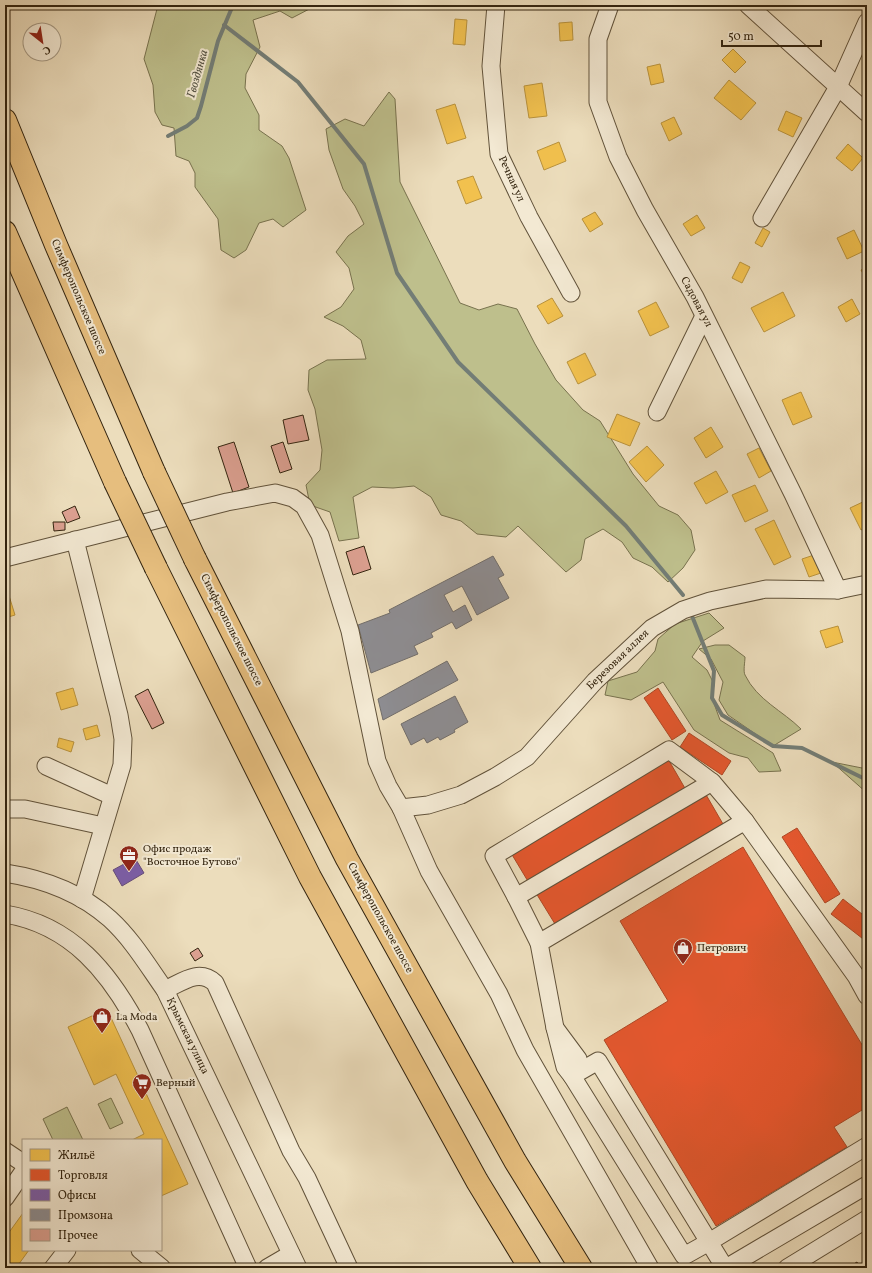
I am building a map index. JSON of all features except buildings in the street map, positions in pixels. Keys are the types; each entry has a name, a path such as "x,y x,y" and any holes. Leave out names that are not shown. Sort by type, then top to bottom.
{"highway":[{"name":"Симферопольское шоссе","path":"5,120 56,245 154,472 195,559 347,859 515,1161 580,1268"},
{"path":"5,232 115,482 156,568 310,877 477,1181 530,1268"}],"street":[{"name":"Речная ул","path":"496,5 491,66 499,154 529,217 571,293"},
{"name":"Садовая ул","path":"610,5 598,39 598,102 618,157 645,210 704,316 793,494 838,590"},
{"path":"748,5 867,113"},
{"path":"762,218 838,87 867,22"},
{"path":"657,412 704,316"},
{"path":"5,558 227,502 275,493 293,498 304,506 320,535 350,631 378,761 388,786 401,808 429,871 499,994 525,1050 650,1268"},
{"path":"75,540 119,715 123,739 122,765 82,899"},
{"name":"Березовая аллея","path":"401,808 428,805 461,795 495,778 527,757 595,681 652,628 683,610 710,601 766,589 838,590 867,584"},
{"path":"572,1076 578,1059 555,1028 539,943 494,856 669,750 712,782 745,821 856,976 867,996"},
{"path":"46,766 112,796"},
{"path":"516,897 712,782"},
{"path":"5,809 25,809 103,826"},
{"path":"539,943 745,821"},
{"name":"Крымская улица","path":"5,873 52,883 82,899 111,920 136,949 165,990 294,1261"},
{"path":"5,914 16,916 49,929 71,941 105,974 123,998 140,1030 248,1268"},
{"path":"165,990 199,976 208,977 215,983 291,1151 307,1178 349,1268"},
{"path":"572,1076 598,1061 726,1268 867,1184"},
{"path":"572,1076 684,1256 867,1146"},
{"path":"5,1151 22,1162"},
{"path":"5,1198 22,1173"},
{"path":"787,1268 867,1218"},
{"path":"54,1268 66,1251"},
{"path":"141,1251 162,1268"},
{"path":"267,1268 294,1261"}],"green space":[{"path":"158,5 317,5 292,18 280,11 253,20 260,47 246,74 245,88 259,115 259,130 282,146 289,158 306,210 283,227 273,219 259,223 246,250 234,258 221,250 218,219 195,187 195,173 189,161 176,156 174,128 162,125 155,112 153,85 144,59"},
{"path":"389,92 395,99 400,182 460,303 479,310 498,304 517,309 556,380 583,410 600,421 633,474 659,506 678,515 691,530 695,550 683,568 668,582 652,567 633,558 622,542 603,529 585,539 581,560 566,572 518,526 506,537 477,534 461,521 441,515 431,497 414,486 393,488 372,487 353,497 359,538 339,541 330,512 310,505 306,485 320,470 322,450 315,409 308,390 309,370 327,360 366,359 361,340 343,326 324,317 341,307 354,289 349,268 336,252 348,236 364,224 355,206 343,189 329,150 326,129 345,119 364,126"},
{"path":"709,613 724,628 703,641 692,657 707,670 714,684 712,698 720,720 773,753 781,771 759,772 748,758 729,753 694,730 663,682 631,700 605,695 608,681 637,672 655,651 658,639 675,624"},
{"path":"715,645 729,645 745,657 744,673 750,684 763,698 801,729 773,746 728,715 719,700 723,682 711,659 699,649"},
{"path":"832,762 867,769 867,793"},
{"path":"111,1098 123,1123 110,1129 98,1104"},
{"path":"67,1107 83,1139 53,1139 43,1119"}],"waterway":[{"name":"Гвоздянка","path":"168,136 187,126 197,118 218,41 233,5"},
{"path":"224,25 298,82 364,164 397,273 458,362 626,526 683,595"},
{"path":"692,616 714,671 712,698 722,715 773,746 802,748 867,780"}],"place":[{"name":"Офис продаж \"Восточное Бутово\"","path":"129,872"},
{"name":"Петрович","path":"683,965"},
{"name":"La Moda","path":"102,1034"},
{"name":"Верный","path":"142,1100"}]}
